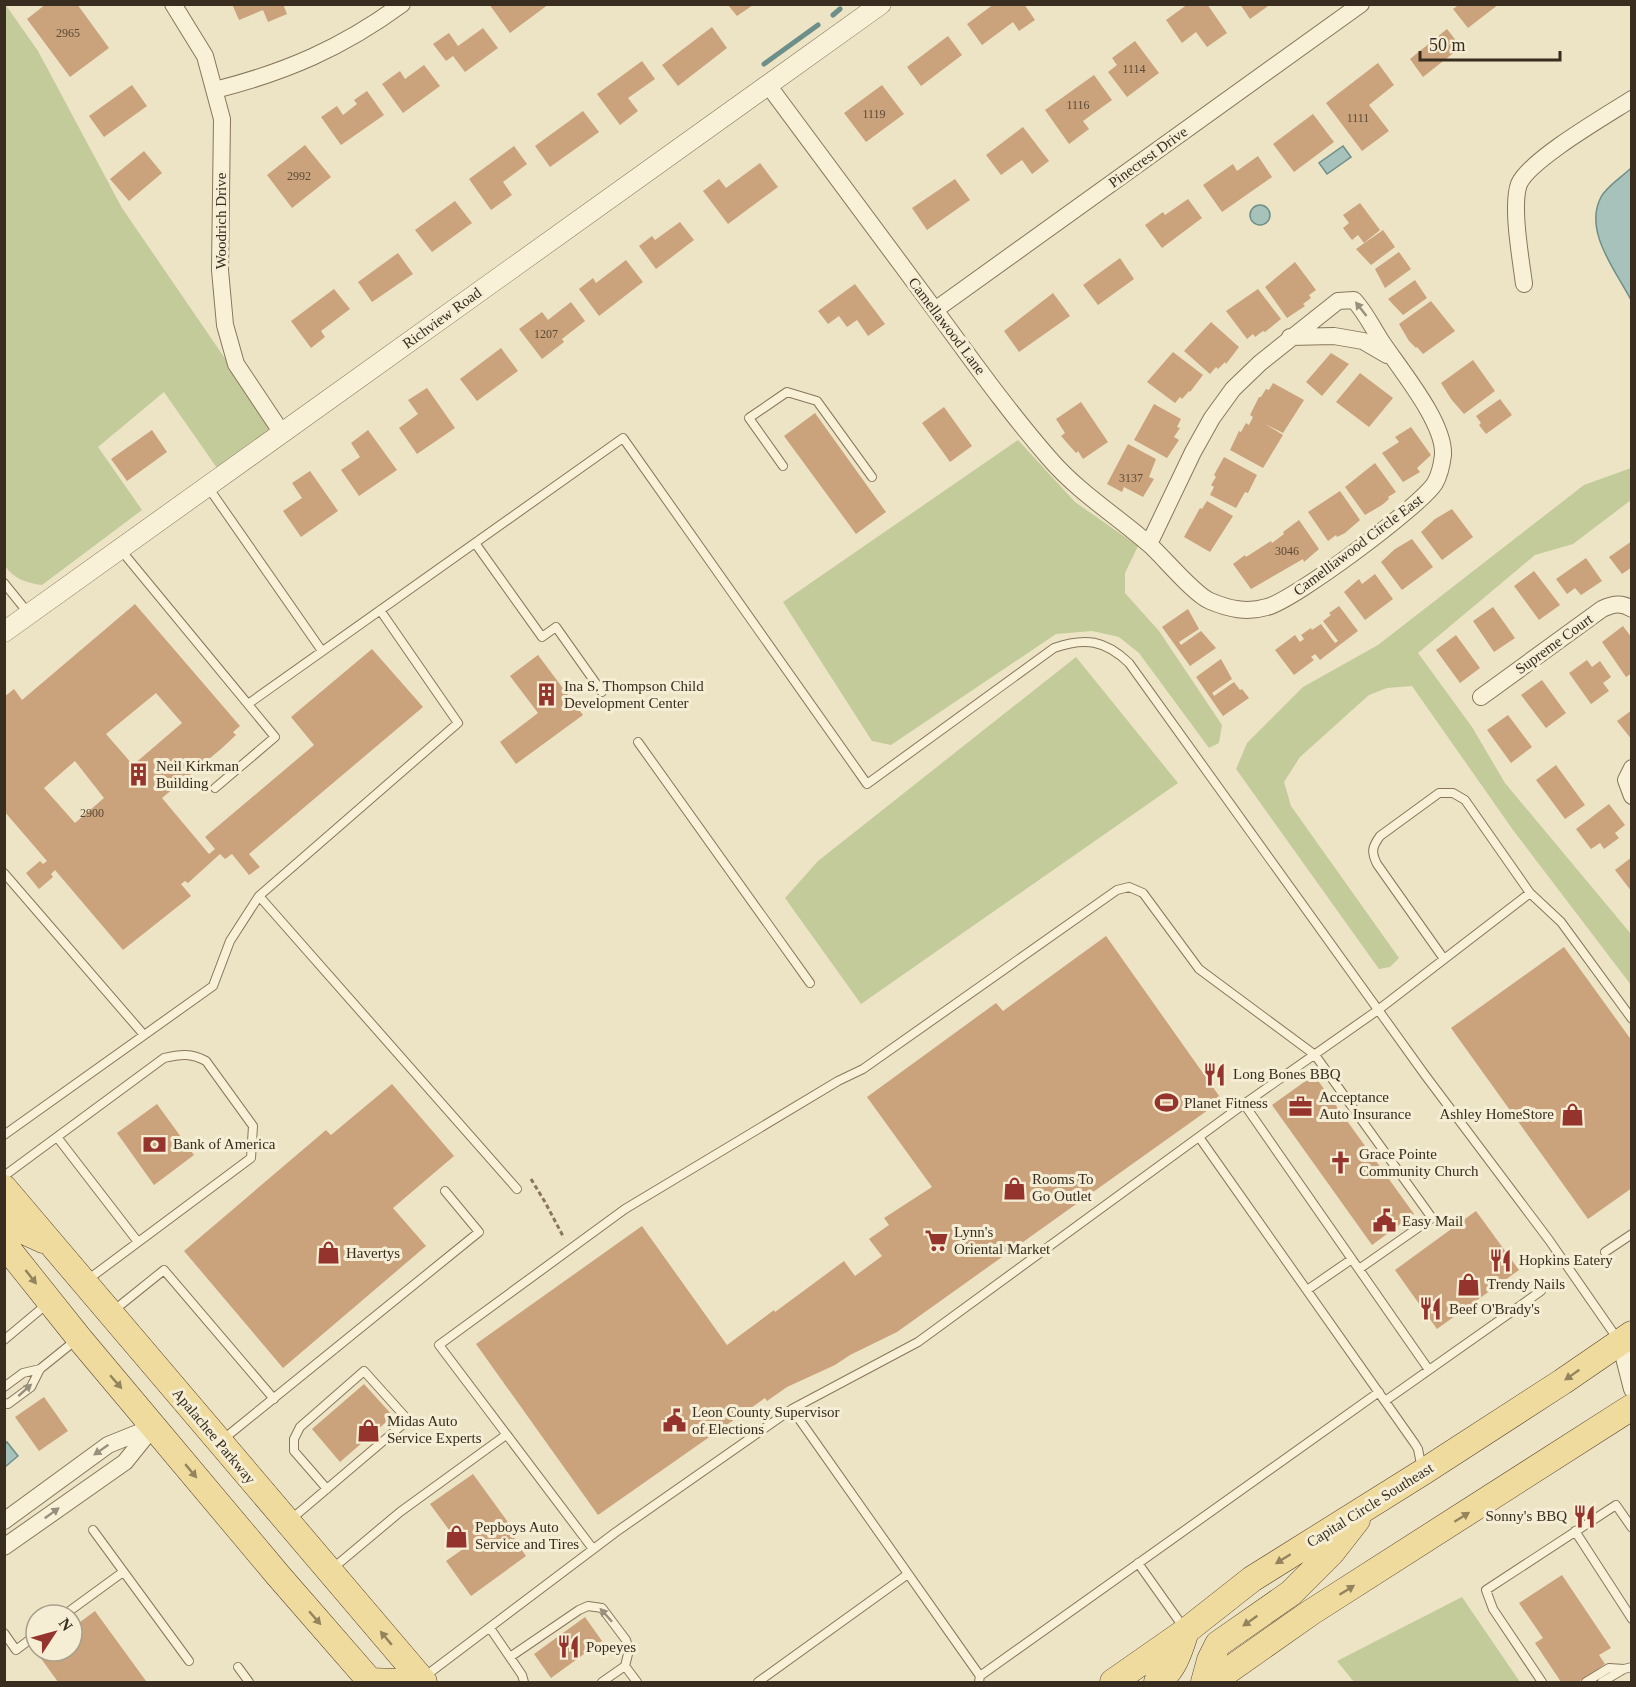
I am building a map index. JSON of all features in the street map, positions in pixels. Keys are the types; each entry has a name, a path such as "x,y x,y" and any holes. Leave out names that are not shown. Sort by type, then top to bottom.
{"main road":[{"name":"Apalachee Parkway","path":"4,1188 423,1681"},
{"path":"4,1222 51,1245"},
{"path":"6,1250 277,1574 371,1682 423,1681"},
{"name":"Capital Circle Southeast","path":"1113,1683 1186,1631 1252,1579 1628,1343"},
{"path":"154,1426 184,1401"},
{"path":"1212,1683 1310,1613 1632,1407"},
{"path":"1204,1683 1209,1660 1218,1644 1291,1593 1332,1552 1366,1508"},
{"path":"1157,1683 1164,1678 1177,1658 1186,1631"}],"street":[{"name":"Woodrich Drive","path":"173,4 205,56 222,119 220,270 225,325 236,364 282,433"},
{"path":"215,90 288,68 328,51 402,4"},
{"name":"Richview Road","path":"4,632 881,4"},
{"name":"Pinecrest Drive","path":"935,310 1361,4"},
{"name":"Camellawood Lane","path":"768,86 1004,403 1050,459 1082,492 1149,544"},
{"path":"1524,284 1516,204 1519,184 1536,162 1632,99"},
{"path":"1149,544 1193,452 1212,418 1233,389 1260,363 1327,307 1338,301 1354,300 1392,358"},
{"path":"1290,338 1334,336 1363,341 1392,358"},
{"name":"Camelliawood Circle East","path":"1149,544 1206,599 1230,609 1255,610 1271,607 1295,594 1402,515 1435,483 1443,455 1442,437 1431,415 1392,358"},
{"name":"Supreme Court","path":"1481,697 1602,609 1614,604 1626,605 1632,609"},
{"path":"1632,768 1626,780 1632,796"},
{"path":"1628,1343 1632,1389"},
{"path":"4,1521 108,1445 154,1426"},
{"path":"4,1547 125,1461 154,1426"}],"lane":[{"path":"783,466 749,418 787,392 817,401 872,477"},
{"path":"248,704 623,438 867,784 1054,648 1071,642 1085,641 1102,644 1118,652 1136,672 1378,1010 1628,1343"},
{"path":"208,486 322,651"},
{"path":"475,543 542,637 556,627 602,692"},
{"path":"120,549 275,737 214,788"},
{"path":"4,583 29,615"},
{"path":"4,1135 213,986 230,941 259,896 458,723 380,610"},
{"path":"638,742 810,983"},
{"path":"1444,958 1377,864 1372,853 1373,846 1380,836 1439,794 1453,793 1465,800 1530,893 1561,922 1632,1019"},
{"path":"4,873 144,1035"},
{"path":"593,1549 440,1345 625,1209 838,1080 863,1069 1117,890 1129,887 1143,893 1199,969 1315,1055 1432,1218 1359,1269"},
{"path":"423,1681 593,1549 792,1409 918,1342 1244,1104 1378,1010 1530,893"},
{"path":"259,896 517,1189"},
{"path":"4,1176 164,1058 182,1053 195,1055 206,1061 253,1126 251,1158 84,1283"},
{"path":"1244,1104 1429,1370"},
{"path":"57,1137 138,1242"},
{"path":"1199,1137 1418,1449 1423,1473"},
{"path":"220,1442 479,1232 444,1191"},
{"path":"1605,1252 1632,1234"},
{"path":"1307,1290 1352,1259"},
{"path":"110,1313 164,1270 274,1399"},
{"path":"1385,1401 1541,1291"},
{"path":"4,1340 50,1302"},
{"path":"4,1387 23,1373 40,1369 78,1338"},
{"path":"4,1403 8,1404 32,1387 40,1369"},
{"path":"287,1522 327,1489 408,1420 364,1371 300,1427 294,1439 294,1450 327,1489"},
{"path":"792,1409 979,1679 1379,1392"},
{"path":"329,1571 400,1512 506,1435"},
{"path":"1542,1683 1492,1609 1486,1590 1616,1505 1632,1528"},
{"path":"93,1530 189,1661"},
{"path":"1575,1531 1632,1619"},
{"path":"1138,1563 1186,1631"},
{"path":"80,1603 123,1572"},
{"path":"758,1683 908,1574"},
{"path":"510,1657 579,1610 588,1606 602,1608 626,1640 628,1650 625,1666 602,1683"},
{"path":"490,1628 522,1675 524,1683"},
{"path":"4,1633 16,1650 24,1644"},
{"path":"625,1666 637,1683"},
{"path":"238,1667 249,1683"},
{"path":"1586,1683 1609,1668 1628,1668"},
{"path":"1602,1683 1628,1668"}],"path":[{"path":"531,1179 570,1249"}],"green space":[{"path":"5,4 38,51 122,208 272,427 217,468 164,392 98,447 142,510 42,585 21,580 5,566"},
{"path":"1018,440 1075,502 1138,546 1125,573 1125,593 1159,631 1222,725 1219,743 1209,748 1139,653 1119,637 1092,631 1056,634 891,745 872,741 783,602"},
{"path":"1631,468 1631,500 1573,544 1535,555 1418,653 1472,727 1505,783 1631,934 1631,985 1513,830 1412,686 1387,688 1369,695 1300,757 1284,782 1291,806 1399,958 1390,967 1379,969 1236,769 1247,743 1303,687 1378,645 1584,485"},
{"path":"1076,657 1178,783 861,1004 785,898 818,861"},
{"path":"1462,1597 1520,1682 1354,1682 1337,1661"}],"water":[{"path":"1343,146 1351,157 1327,174 1319,163"},
{"path":"1631,168 1631,300 1610,264 1596,223 1601,197"},
{"path":"1256,205 1264,205 1270,211 1270,219 1264,225 1256,225 1250,219 1250,211"},
{"path":"7,1442 18,1456 5,1467 5,1444"}],"building":[{"path":"46,4 77,4 109,48 70,77 27,19"},
{"path":"232,4 283,4 287,14 268,22 263,10 239,20"},
{"path":"489,4 549,4 510,33"},
{"path":"994,4 1024,4 1035,20 1019,31 1013,22 982,45 967,24"},
{"path":"1188,4 1207,4 1227,33 1207,47 1196,32 1182,43 1166,20"},
{"path":"1240,4 1271,4 1250,19"},
{"path":"1460,4 1499,4 1468,28 1453,9"},
{"path":"728,5 753,5 737,16"},
{"path":"712,27 727,48 678,86 662,65"},
{"path":"483,28 498,48 465,72 453,56 446,61 433,44 449,33 458,46"},
{"path":"1447,29 1461,47 1423,77 1410,59"},
{"path":"948,36 962,55 921,86 907,67"},
{"path":"1135,41 1159,73 1127,97 1108,72 1117,65 1112,58"},
{"path":"642,61 655,79 628,98 638,111 620,125 597,94"},
{"path":"1378,63 1394,85 1369,105 1389,131 1362,151 1326,103"},
{"path":"424,65 440,86 403,113 382,84 400,71 405,79"},
{"path":"1094,75 1112,100 1083,121 1089,129 1069,144 1045,110"},
{"path":"132,85 147,106 104,137 89,116"},
{"path":"882,85 904,114 866,142 844,113"},
{"path":"367,91 384,115 341,145 321,117 337,106 343,115 357,104 354,100"},
{"path":"583,111 599,132 550,167 535,146"},
{"path":"1313,114 1334,142 1294,172 1273,144"},
{"path":"1023,127 1049,161 1032,174 1022,160 1001,175 986,155"},
{"path":"305,145 331,177 292,208 267,175"},
{"path":"514,146 527,164 503,182 512,195 491,210 469,179"},
{"path":"144,151 162,173 129,201 110,179"},
{"path":"1258,156 1272,177 1222,212 1203,185 1233,164 1237,171"},
{"path":"760,163 778,187 728,224 703,191 719,179 726,188"},
{"path":"955,179 970,200 927,230 912,208"},
{"path":"1188,199 1202,218 1162,248 1145,225 1163,212 1165,215"},
{"path":"455,201 472,223 432,252 415,230"},
{"path":"1360,203 1380,230 1364,243 1358,235 1352,240 1343,228 1349,223 1343,215"},
{"path":"680,222 694,240 656,269 639,246 652,236 655,240"},
{"path":"1383,230 1395,247 1371,265 1356,249"},
{"path":"1399,252 1411,269 1385,288 1375,269"},
{"path":"398,253 413,274 372,302 358,282"},
{"path":"1120,258 1134,279 1098,305 1083,285"},
{"path":"626,260 643,282 599,316 579,289 593,278 596,283"},
{"path":"1295,262 1316,290 1309,295 1311,298 1303,304 1305,306 1287,318 1265,287"},
{"path":"1415,280 1427,298 1403,315 1388,299"},
{"path":"855,284 885,324 868,336 857,320 847,327 839,316 828,324 818,311"},
{"path":"334,289 350,309 321,331 325,337 311,348 291,321"},
{"path":"1258,289 1281,319 1265,332 1255,337 1253,334 1247,339 1226,311"},
{"path":"1053,293 1070,316 1019,352 1004,331"},
{"path":"1431,301 1455,331 1423,354 1409,341 1399,324"},
{"path":"571,302 585,321 562,339 564,342 542,359 519,329 542,312 548,320"},
{"path":"1211,322 1239,347 1226,364 1225,362 1218,369 1216,367 1210,374 1184,351"},
{"path":"501,348 518,371 477,401 460,379"},
{"path":"1173,352 1203,375 1190,392 1182,399 1180,397 1175,403 1147,382"},
{"path":"1331,353 1349,364 1322,396 1306,382"},
{"path":"1473,360 1495,391 1464,414 1441,383"},
{"path":"1360,373 1393,398 1369,427 1336,402"},
{"path":"1273,383 1304,400 1283,433 1265,424 1283,435 1263,468 1230,450 1239,431 1241,432 1246,423 1249,425 1253,417 1250,415 1259,397 1266,389 1269,390"},
{"path":"427,388 455,428 417,454 399,428 418,414 408,400"},
{"path":"1500,399 1512,415 1486,434 1476,416"},
{"path":"1081,402 1108,442 1083,459 1078,451 1076,453 1061,436 1065,433 1056,419"},
{"path":"1154,404 1181,419 1177,427 1180,428 1174,437 1179,440 1167,458 1134,440"},
{"path":"944,407 972,446 950,462 922,423"},
{"path":"815,413 886,512 856,534 784,436"},
{"path":"1411,427 1431,455 1417,468 1420,472 1403,482 1382,453 1399,442 1395,437"},
{"path":"152,430 167,452 127,481 111,459"},
{"path":"368,430 397,470 359,496 341,470 360,457 351,443"},
{"path":"1128,444 1156,459 1149,477 1154,479 1143,497 1124,487 1122,492 1107,484"},
{"path":"1224,457 1257,475 1248,493 1245,492 1236,508 1210,495 1214,487 1211,485 1216,477 1214,475"},
{"path":"1375,463 1396,492 1382,505 1365,515 1345,487"},
{"path":"310,471 338,511 301,537 283,511 302,498 292,483"},
{"path":"1340,491 1360,520 1345,533 1337,537 1336,535 1328,541 1308,512"},
{"path":"1207,501 1233,516 1210,552 1184,537 1200,508 1202,509"},
{"path":"1452,509 1473,537 1442,560 1421,532 1435,519"},
{"path":"1299,520 1319,549 1304,562 1303,559 1251,589 1233,564 1271,541 1272,543"},
{"path":"1412,539 1433,567 1402,590 1381,562 1395,549"},
{"path":"1632,541 1632,567 1622,574 1609,557"},
{"path":"1586,558 1602,581 1581,595 1575,588 1567,594 1556,579"},
{"path":"1534,571 1560,605 1539,620 1514,586"},
{"path":"1375,574 1393,599 1365,620 1344,592 1359,579 1362,584"},
{"name":"Neil Kirkman Building","path":"135,604 240,726 233,732 236,735 221,749 162,798 209,854 215,849 205,837 314,745 291,717 372,649 423,707 249,854 260,867 249,875 232,854 225,859 220,854 188,883 185,881 181,884 191,896 123,950 55,870 51,874 53,877 39,889 26,873 40,861 43,864 47,861 4,811 4,697 14,689 22,700","holes":["156,693 182,723 133,765 106,734","75,761 104,798 75,823 44,788"]},
{"path":"1339,606 1358,631 1320,660 1315,654 1311,657 1314,660 1294,675 1275,650 1295,635 1300,642 1304,639 1301,635 1321,624 1335,643 1338,641 1323,621"},
{"path":"1493,607 1515,638 1494,652 1473,621"},
{"path":"1188,609 1199,629 1179,642 1181,645 1201,631 1216,648 1190,666 1162,627"},
{"path":"1623,626 1632,638 1632,673 1626,677 1602,642"},
{"path":"1456,635 1480,668 1460,683 1436,650"},
{"name":"Ina S. Thompson Child Development Center","path":"538,655 583,715 516,764 500,742 538,713 510,676"},
{"path":"1221,659 1232,679 1212,693 1214,696 1234,682 1249,698 1223,716 1196,677"},
{"path":"1587,660 1592,667 1600,661 1611,677 1603,683 1609,691 1591,704 1569,673"},
{"path":"1542,680 1566,713 1546,728 1521,695"},
{"path":"1632,710 1632,740 1617,721"},
{"path":"1508,715 1532,747 1511,763 1487,730"},
{"path":"1556,765 1585,805 1565,819 1536,780"},
{"path":"1609,804 1625,825 1615,833 1619,838 1604,849 1600,843 1591,849 1576,829"},
{"path":"1632,857 1632,892 1615,870"},
{"path":"1106,936 1222,1100 897,1332 787,1387 767,1401 765,1398 598,1515 476,1344 642,1226 727,1345 844,1261 855,1276 882,1256 869,1239 889,1225 884,1218 932,1187 867,1097 996,1003 1003,1011"},
{"name":"Ashley HomeStore","path":"1564,947 1632,1041 1632,1188 1588,1219 1451,1028"},
{"path":"1314,1075 1414,1214 1372,1245 1272,1105"},
{"path":"392,1084 454,1156 393,1208 426,1246 283,1368 184,1251 326,1130 331,1135"},
{"name":"Bank of America","path":"157,1104 194,1155 154,1185 117,1133"},
{"path":"1476,1211 1519,1270 1437,1329 1395,1270"},
{"path":"364,1384 393,1416 340,1462 312,1429"},
{"path":"44,1397 68,1431 39,1451 15,1417"},
{"path":"473,1474 518,1536 514,1539 526,1556 471,1596 446,1561 463,1549 430,1504"},
{"path":"1562,1575 1611,1648 1599,1655 1605,1664 1598,1669 1605,1679 1601,1682 1594,1682 1589,1675 1578,1682 1561,1682 1535,1643 1543,1638 1519,1603"},
{"path":"95,1611 146,1681 58,1682 44,1663 84,1663 84,1619"},
{"name":"Popeyes","path":"585,1617 602,1641 551,1678 534,1654"}],"waterway":[{"path":"833,15 840,9"},
{"path":"764,64 818,25"}],"place":[{"name":"Ina S. Thompson Child Development Center","path":"546,695"},
{"name":"Neil Kirkman Building","path":"138,775"},
{"name":"Long Bones BBQ","path":"1215,1074"},
{"name":"Planet Fitness","path":"1166,1103"},
{"name":"Acceptance Auto Insurance","path":"1301,1106"},
{"name":"Ashley HomeStore","path":"1572,1114"},
{"name":"Bank of America","path":"155,1144"},
{"name":"Grace Pointe Community Church","path":"1341,1163"},
{"name":"Rooms To Go Outlet","path":"1014,1188"},
{"name":"Easy Mail","path":"1384,1221"},
{"name":"Lynn's Oriental Market","path":"936,1241"},
{"name":"Havertys","path":"328,1253"},
{"name":"Hopkins Eatery","path":"1501,1260"},
{"name":"Trendy Nails","path":"1469,1284"},
{"name":"Beef O'Brady's","path":"1431,1309"},
{"name":"Leon County Supervisor of Elections","path":"674,1421"},
{"name":"Midas Auto Service Experts","path":"369,1430"},
{"name":"Sonny's BBQ","path":"1585,1516"},
{"name":"Pepboys Auto Service and Tires","path":"457,1536"},
{"name":"Popeyes","path":"568,1647"}]}
